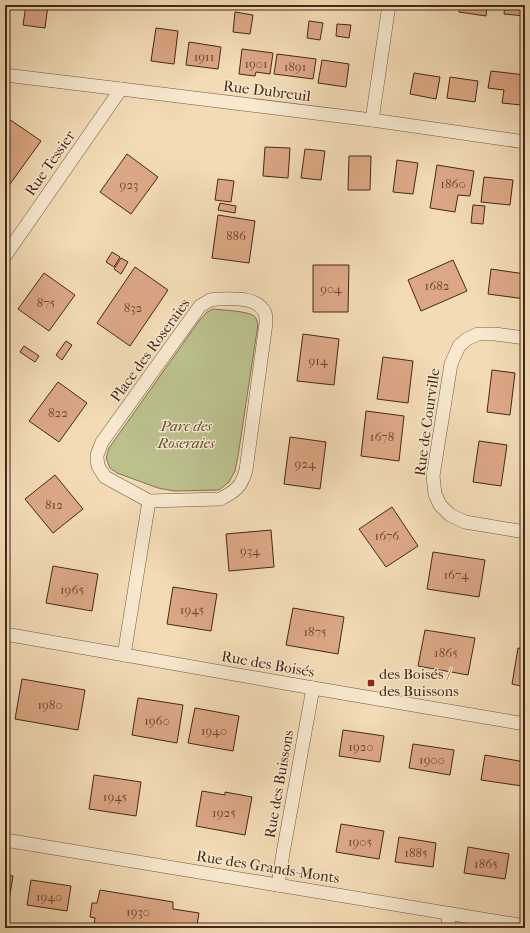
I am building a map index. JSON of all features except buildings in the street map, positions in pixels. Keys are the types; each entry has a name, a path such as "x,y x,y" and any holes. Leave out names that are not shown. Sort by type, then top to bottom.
{"street":[{"path":"372,120 389,5"},
{"name":"Rue Dubreuil","path":"5,75 372,120 525,142"},
{"name":"Rue Tessier","path":"5,256 121,89"},
{"name":"Place des Roseraies","path":"217,299 251,301 260,306 264,313 266,323 244,478 231,494 220,499 149,501 105,477 98,466 97,458 102,442 200,306 210,300 217,299"},
{"name":"Rue de Courville","path":"525,338 495,334 478,334 467,338 459,346 451,364 433,476 435,494 440,505 450,515 464,522 525,532"},
{"path":"124,655 149,501"},
{"name":"Rue des Boisés","path":"5,634 525,724"},
{"name":"Rue des Buissons","path":"278,885 313,688"},
{"name":"Rue des Grands-Monts","path":"5,840 525,926"},
{"path":"448,928 449,913"}],"green space":[{"name":"Parc des Roseraies","path":"213,309 251,314 255,317 258,324 238,456 235,471 229,482 219,490 174,491 158,488 117,473 110,468 106,458 109,448 199,321 207,312"}],"place":[{"name":"des Boisés / des Buissons","path":"371,683"}]}
